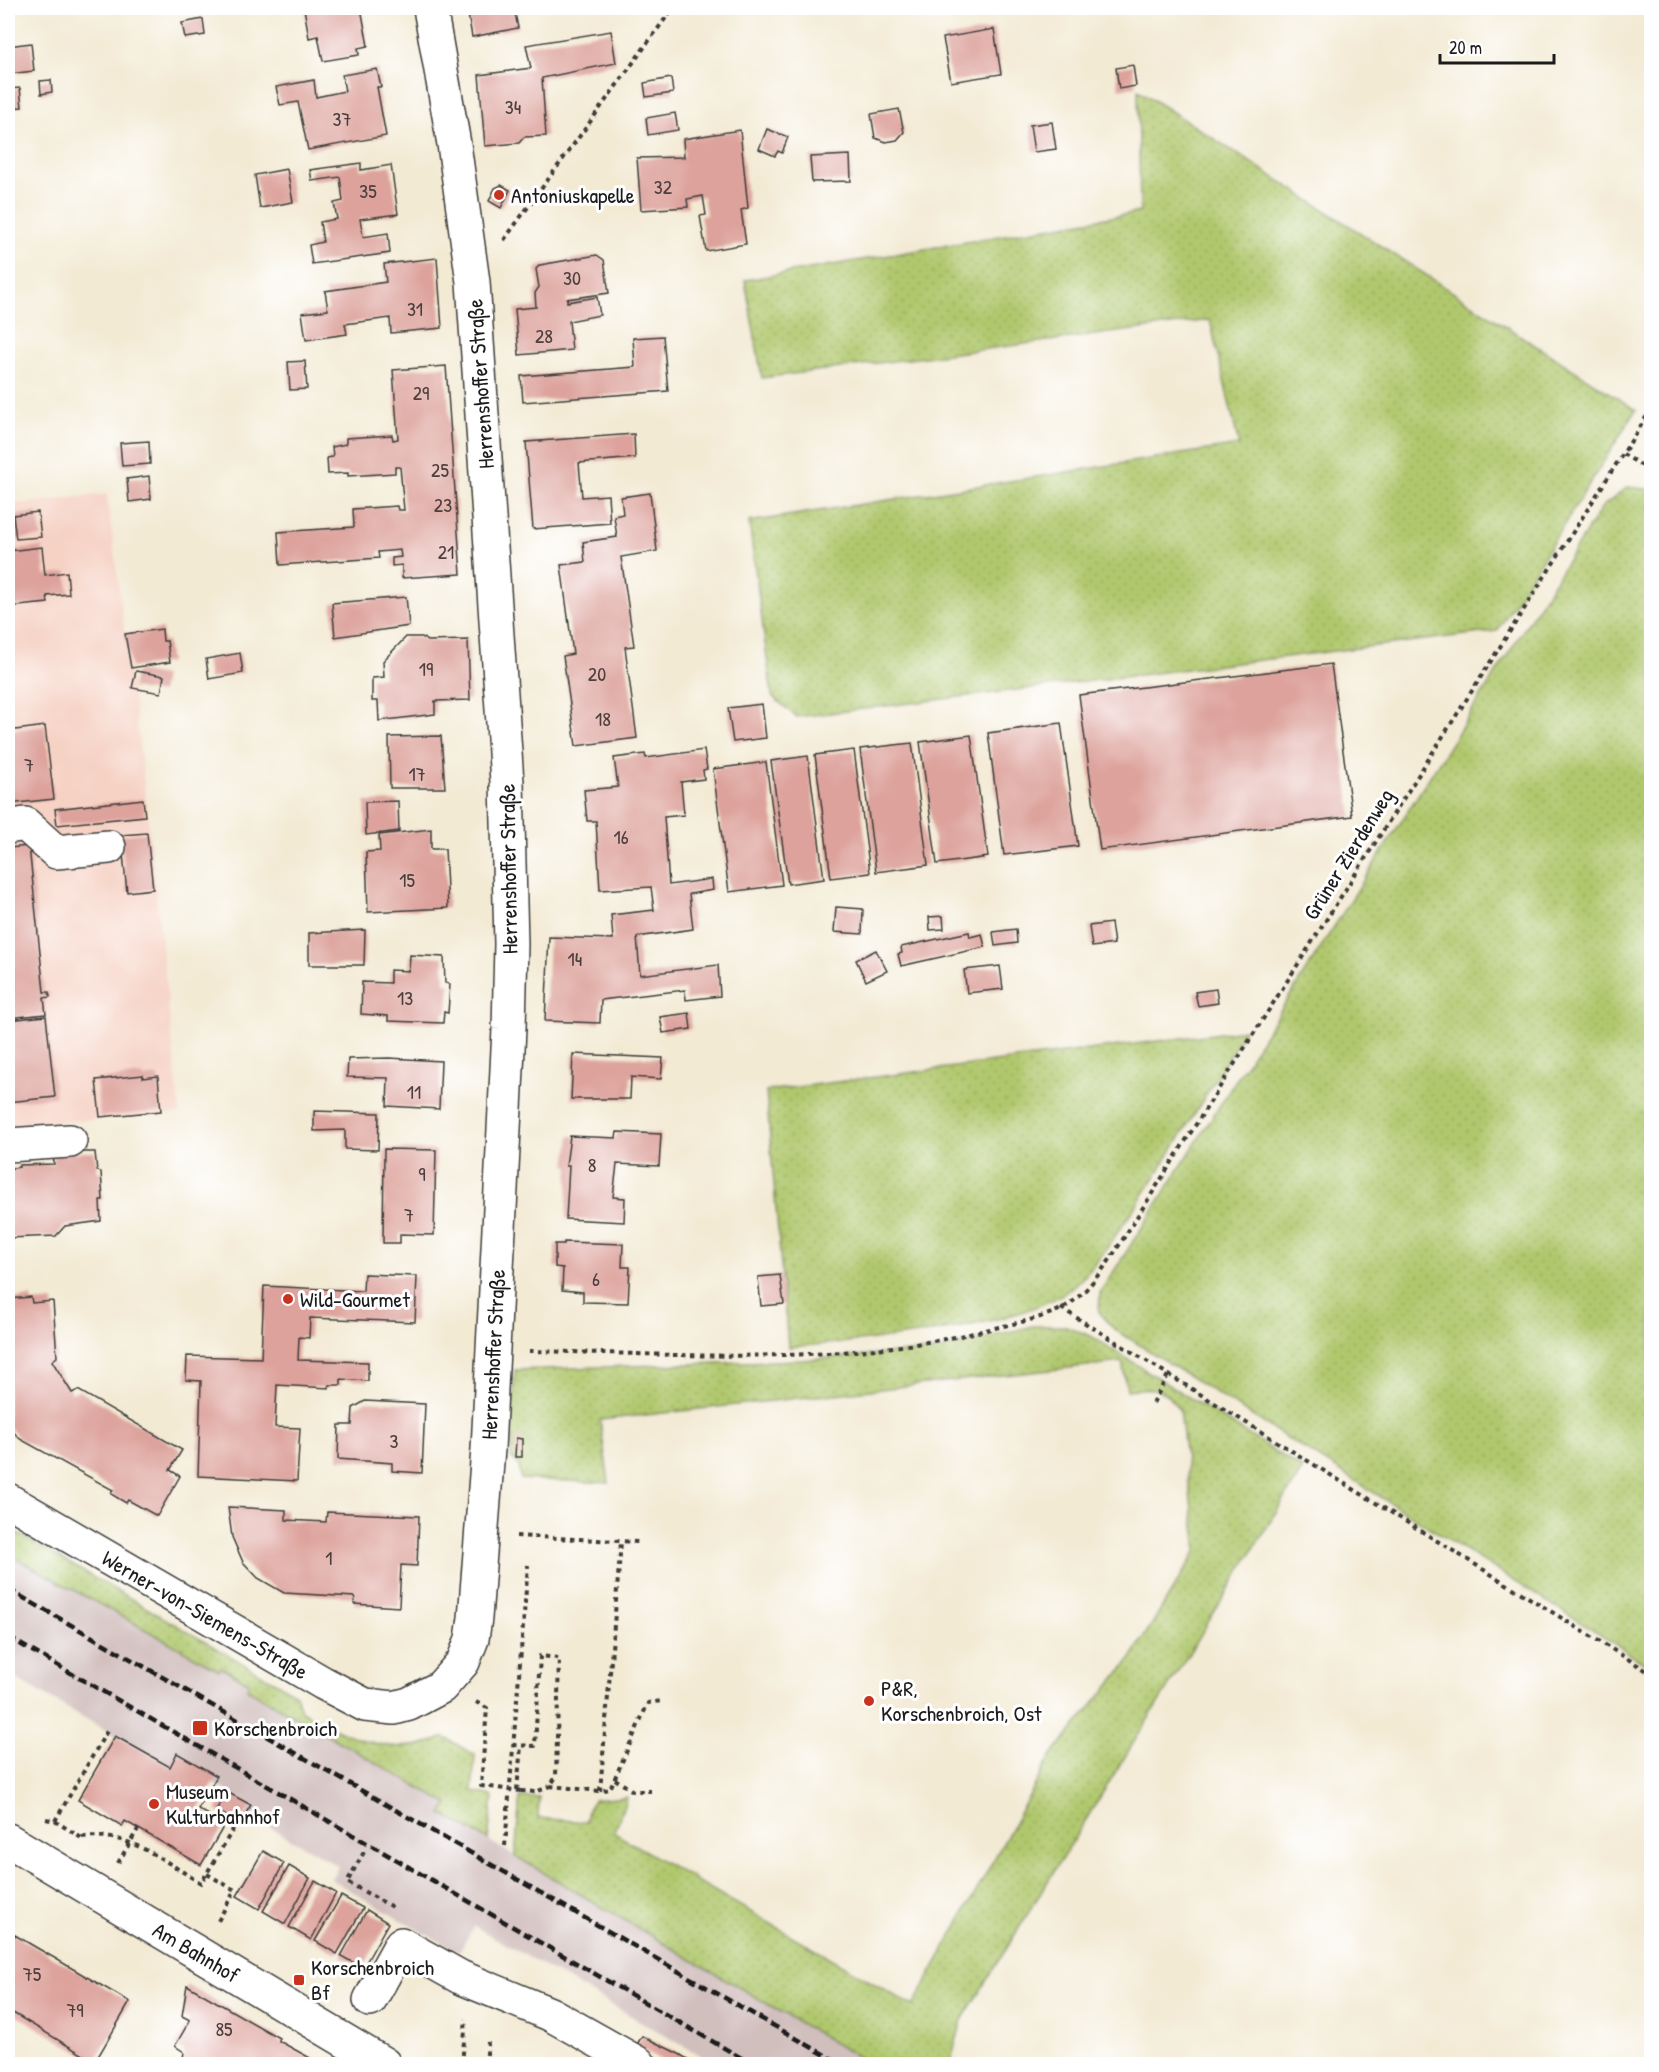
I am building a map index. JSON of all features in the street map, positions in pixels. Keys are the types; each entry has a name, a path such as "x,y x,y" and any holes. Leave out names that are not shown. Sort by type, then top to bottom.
{"street":[{"name":"Herrenshoffer Straße","path":"410,1704 441,1687 463,1662 472,1639 486,1490 509,1029 510,861 496,592 473,282 454,144 430,8"},
{"path":"8,827 25,824 56,852 109,846"},
{"path":"8,1145 70,1141"},
{"name":"Werner-von-Siemens-Straße","path":"8,1500 347,1696 379,1707 410,1704"},
{"name":"Am Bahnhof","path":"8,1840 384,2064"},
{"path":"370,2000 401,1944 460,1977 550,2014 639,2064"}],"path":[{"path":"473,282 673,8"},
{"name":"Grüner Zierdenweg","path":"493,1350 715,1355 865,1350 950,1338 1026,1320 1062,1308 1086,1290 1109,1262 1652,408"},
{"path":"1623,454 1652,472"},
{"path":"1062,1308 1652,1674"},
{"path":"1153,1403 1168,1375"},
{"path":"531,1536 638,1542"},
{"path":"600,1791 621,1542"},
{"path":"505,1846 528,1565"},
{"path":"513,1745 535,1746 540,1656 559,1658 556,1777 550,1786"},
{"path":"441,1687 488,1708 481,1786 519,1791 536,1792 550,1786 600,1791 610,1789 648,1703 661,1701"},
{"path":"55,1821 107,1731"},
{"path":"519,1791 521,1746"},
{"path":"615,1779 633,1791 651,1791"},
{"path":"82,1837 103,1834 130,1841 201,1883 235,1826 226,1820"},
{"path":"112,1871 138,1829"},
{"path":"364,1852 347,1882 404,1913"},
{"path":"207,1874 236,1890 218,1921"},
{"path":"486,2064 488,2042"}],"shaded area":[{"path":"107,494 144,782 180,1113 8,1126 8,505"},
{"path":"8,1554 218,1670 221,1666 251,1683 248,1689 448,1804 443,1814 869,2064 715,2064 474,1926 459,1952 331,1879 338,1866 246,1813 251,1805 213,1783 217,1776 177,1754 170,1767 8,1674"}],"green space":[{"path":"1138,90 1636,410 1497,631 797,717 772,696 749,522 1239,445 1210,320 762,378 745,280 1140,212"},
{"path":"1628,487 1652,490 1651,1667 1114,1329 1099,1312 1100,1293 1602,507"},
{"path":"1245,1030 1138,1202 1100,1258 1074,1286 1049,1301 1017,1313 979,1323 895,1337 788,1347 766,1091"},
{"path":"1033,1326 1066,1326 1091,1336 1303,1469 962,2020 950,2064 870,2064 515,1856 520,1797 539,1798 538,1818 586,1822 588,1809 594,1800 627,1797 614,1833 913,2006 1051,1756 1130,1660 1197,1550 1180,1411 1169,1397 1158,1390 1144,1388 1127,1390 1122,1362 600,1420 609,1483 521,1479 519,1466 511,1457 515,1370 801,1360 938,1350"},
{"path":"8,1528 296,1694 301,1711 335,1728 352,1736 388,1746 407,1747 425,1744 444,1737 475,1755 472,1791 493,1796 488,1840 442,1814 448,1804 247,1689 250,1683 221,1667 219,1670 8,1554"}],"building":[{"path":"304,8 361,8 368,46 358,48 359,55 323,61 318,36 309,38"},
{"path":"467,8 514,8 518,28 472,37"},
{"path":"203,19 205,35 185,38 182,23"},
{"path":"994,29 1001,74 951,82 943,38"},
{"path":"611,31 616,63 542,78 546,136 524,137 519,143 485,146 479,75 531,68 526,45"},
{"path":"31,43 34,71 8,74 8,46"},
{"path":"1133,65 1136,86 1119,89 1116,68"},
{"path":"377,69 381,87 377,87 386,136 308,150 298,102 280,105 276,87 314,80 316,97 345,91 342,75"},
{"path":"671,78 673,93 646,97 644,83"},
{"path":"51,80 52,92 41,94 40,81"},
{"path":"20,88 22,107 8,108 8,89"},
{"path":"899,109 904,132 897,140 886,142 875,138 871,114"},
{"path":"675,113 678,130 648,135 646,118"},
{"path":"1052,122 1056,149 1034,152 1030,125"},
{"path":"767,129 788,137 782,153 778,151 775,156 759,149"},
{"path":"740,130 748,208 741,210 746,244 706,251 700,216 706,215 703,196 687,199 688,207 641,210 637,158 684,157 683,139"},
{"path":"850,155 851,181 812,182 810,157"},
{"path":"361,163 361,170 391,165 398,214 360,219 363,237 388,233 390,253 312,264 309,245 323,242 320,222 337,219 334,203 343,201 340,177 312,181 310,170"},
{"path":"287,169 293,202 260,208 255,175"},
{"path":"501,185 510,190 501,208 489,201 495,188"},
{"path":"597,255 604,260 609,293 567,299 567,302 597,297 600,315 569,321 572,350 519,355 515,309 536,307 535,293 539,287 536,269 540,265"},
{"path":"437,258 442,328 391,333 390,318 345,324 347,334 306,340 302,313 328,310 325,291 386,282 384,264"},
{"path":"663,336 668,391 523,402 521,376 635,367 633,338"},
{"path":"305,361 307,389 290,390 288,362"},
{"path":"446,366 461,574 402,578 402,565 392,566 392,558 401,557 400,550 378,552 379,558 280,565 278,532 354,527 353,509 397,506 398,510 404,510 400,467 395,467 395,473 348,476 348,473 328,474 327,458 333,457 332,447 346,444 346,438 392,435 393,440 398,439 393,370"},
{"path":"634,434 635,458 579,463 582,497 608,495 610,523 533,529 526,442"},
{"path":"149,441 150,464 122,466 120,443"},
{"path":"149,476 151,499 129,502 127,479"},
{"path":"650,493 657,551 621,557 634,646 625,647 637,738 576,746 563,656 573,654 561,565 585,562 583,542 617,537 614,516 623,514 621,497"},
{"path":"38,512 41,537 16,539 13,515"},
{"path":"42,547 45,575 67,572 69,594 47,596 48,603 8,607 8,551"},
{"path":"406,597 409,626 335,637 332,603"},
{"path":"162,629 163,641 167,641 170,662 131,668 125,634"},
{"path":"406,637 422,637 427,641 468,640 470,700 435,701 435,714 379,721 378,701 372,701 372,678 384,677 383,661"},
{"path":"240,653 243,673 209,679 206,659"},
{"path":"1331,664 1352,816 1100,850 1079,695"},
{"path":"136,671 164,676 161,693 132,688"},
{"path":"762,704 766,738 733,742 728,708"},
{"path":"1061,723 1078,846 1004,855 988,733"},
{"path":"45,726 54,799 8,804 8,731"},
{"path":"971,735 988,857 937,864 920,742"},
{"path":"441,736 445,788 390,788 389,737"},
{"path":"912,743 928,865 876,872 860,749"},
{"path":"704,750 707,769 703,770 704,779 681,782 684,815 664,817 669,885 712,879 713,890 689,894 693,929 637,937 640,975 718,965 720,996 686,1000 685,990 601,1000 600,1023 545,1021 549,937 613,939 611,915 654,910 651,887 600,890 596,821 587,821 584,790 618,787 614,758 645,754 646,758"},
{"path":"854,750 870,873 831,878 815,755"},
{"path":"808,756 824,879 788,884 771,761"},
{"path":"766,762 782,885 729,892 713,769"},
{"path":"143,799 145,816 57,825 55,809"},
{"path":"398,801 399,831 366,835 365,802"},
{"path":"431,829 431,849 445,849 448,908 368,912 366,852 380,851 379,835"},
{"path":"147,833 153,889 127,892 121,835"},
{"path":"29,846 44,992 49,992 50,997 44,998 46,1014 8,1018 8,848"},
{"path":"836,907 863,909 862,934 834,932"},
{"path":"943,916 944,929 930,930 929,917"},
{"path":"1111,923 1114,944 1092,947 1089,926"},
{"path":"1016,929 1017,943 995,946 993,932"},
{"path":"365,930 364,965 309,965 309,933"},
{"path":"969,932 970,937 982,934 985,947 901,966 898,954 902,953 901,947"},
{"path":"876,950 887,971 866,981 856,960"},
{"path":"410,955 444,957 445,983 450,984 448,1013 444,1012 443,1023 388,1021 388,1016 361,1014 362,982 390,983 390,970 409,971"},
{"path":"1000,966 1003,989 967,993 964,970"},
{"path":"1216,989 1218,1003 1198,1006 1195,992"},
{"path":"689,1013 691,1029 663,1033 660,1017"},
{"path":"46,1016 55,1097 8,1102 8,1020"},
{"path":"573,1054 663,1058 661,1079 631,1077 630,1099 571,1099"},
{"path":"389,1058 441,1061 439,1109 387,1106 388,1078 347,1077 348,1059"},
{"path":"143,1075 143,1078 158,1076 161,1111 100,1117 96,1080"},
{"path":"314,1111 379,1113 378,1150 345,1149 345,1130 314,1131"},
{"path":"617,1132 661,1134 659,1166 617,1164 613,1197 625,1198 624,1222 566,1219 569,1166 566,1166 570,1136 616,1138"},
{"path":"384,1149 436,1150 434,1235 400,1234 400,1243 383,1243"},
{"path":"53,1152 95,1152 97,1171 101,1172 103,1200 100,1200 101,1221 65,1226 56,1236 8,1238 8,1169 19,1167 19,1165 54,1164"},
{"path":"564,1242 623,1244 622,1267 630,1267 628,1303 583,1302 583,1292 562,1290 563,1268 555,1267 555,1244 564,1244"},
{"path":"364,1274 417,1276 415,1322 310,1318 309,1338 299,1337 298,1360 368,1362 368,1381 341,1379 341,1385 329,1385 329,1388 277,1385 275,1427 300,1428 297,1481 198,1476 201,1381 186,1380 187,1356 261,1358 264,1286 363,1291"},
{"path":"780,1275 784,1304 761,1306 758,1277"},
{"path":"31,1297 32,1303 53,1301 57,1357 52,1361 72,1393 78,1390 182,1450 170,1470 180,1476 157,1516 128,1500 126,1503 111,1494 113,1490 20,1439 8,1426 8,1299"},
{"path":"365,1401 425,1404 422,1473 392,1471 392,1463 338,1459 339,1425 352,1425 353,1408"},
{"path":"516,1438 522,1439 522,1457 515,1457"},
{"path":"228,1507 286,1510 286,1520 326,1522 327,1512 419,1516 417,1566 401,1565 399,1607 354,1604 355,1597 284,1593 258,1578 243,1562 232,1537"},
{"path":"115,1736 170,1767 177,1753 217,1776 198,1809 225,1824 201,1865 125,1821 122,1826 78,1800"},
{"path":"227,1792 251,1805 239,1824 216,1810"},
{"path":"263,1851 284,1863 259,1909 237,1896"},
{"path":"289,1866 310,1878 285,1924 263,1911"},
{"path":"315,1881 336,1893 311,1940 289,1927"},
{"path":"341,1896 363,1908 337,1954 315,1941"},
{"path":"367,1910 388,1923 363,1968 341,1956"},
{"path":"8,1931 130,2002 95,2062 8,2010"},
{"path":"187,1985 321,2064 182,2064 184,2052 175,2046 190,2020 182,2016"},
{"path":"642,2036 696,2064 668,2064 636,2046"}],"railway":[{"path":"8,1589 841,2064"},
{"path":"8,1637 752,2064"}],"place":[{"name":"Antoniuskapelle","path":"499,195"},
{"name":"Wild-Gourmet","path":"288,1299"},
{"name":"P&R, Korschenbroich, Ost","path":"869,1701"},
{"name":"Korschenbroich","path":"200,1728"},
{"name":"Museum Kulturbahnhof","path":"154,1804"},
{"name":"Korschenbroich Bf","path":"299,1980"}]}
